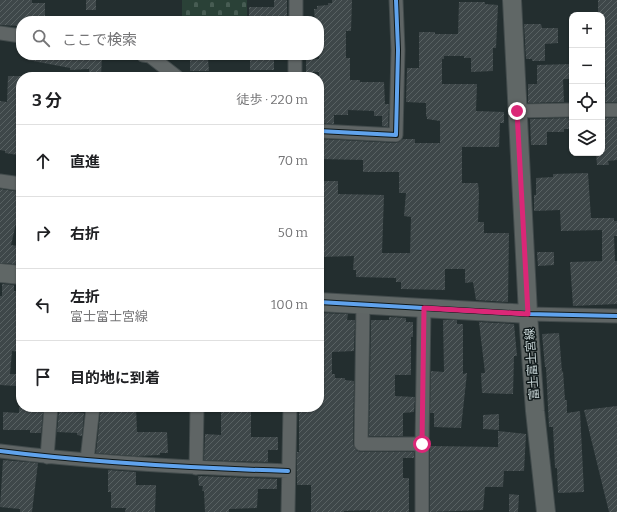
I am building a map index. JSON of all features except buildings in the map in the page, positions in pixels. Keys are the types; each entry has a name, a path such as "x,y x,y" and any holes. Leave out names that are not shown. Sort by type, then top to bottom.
{"main road":[{"name":"富士富士宮線","path":"512,0 528,314 535,411 546,512"},
{"path":"0,273 16,275"},
{"path":"324,302 528,314"}],"street":[{"path":"296,0 296,16"},
{"path":"324,131 396,135 398,50 396,0"},
{"path":"0,33 16,35"},
{"path":"155,60 170,72"},
{"path":"295,60 295,72"},
{"path":"517,111 569,110"},
{"path":"605,110 617,110"},
{"path":"0,181 16,183"},
{"path":"363,305 361,444 422,444"},
{"path":"422,512 424,308"},
{"path":"528,314 617,316"},
{"path":"47,457 51,412"},
{"path":"87,460 92,412"},
{"path":"196,468 197,412"},
{"path":"288,512 290,412"},
{"path":"0,451 47,457 196,468 288,471"}],"green space":[{"path":"182,0 247,0 247,16 182,16"}],"cycle path":[{"path":"324,131 396,135 398,50 396,0"},
{"path":"324,302 528,314 617,316"},
{"path":"0,451 72,459 288,471"}],"route":[{"path":"422,444 424,308 528,314 517,111"}]}
